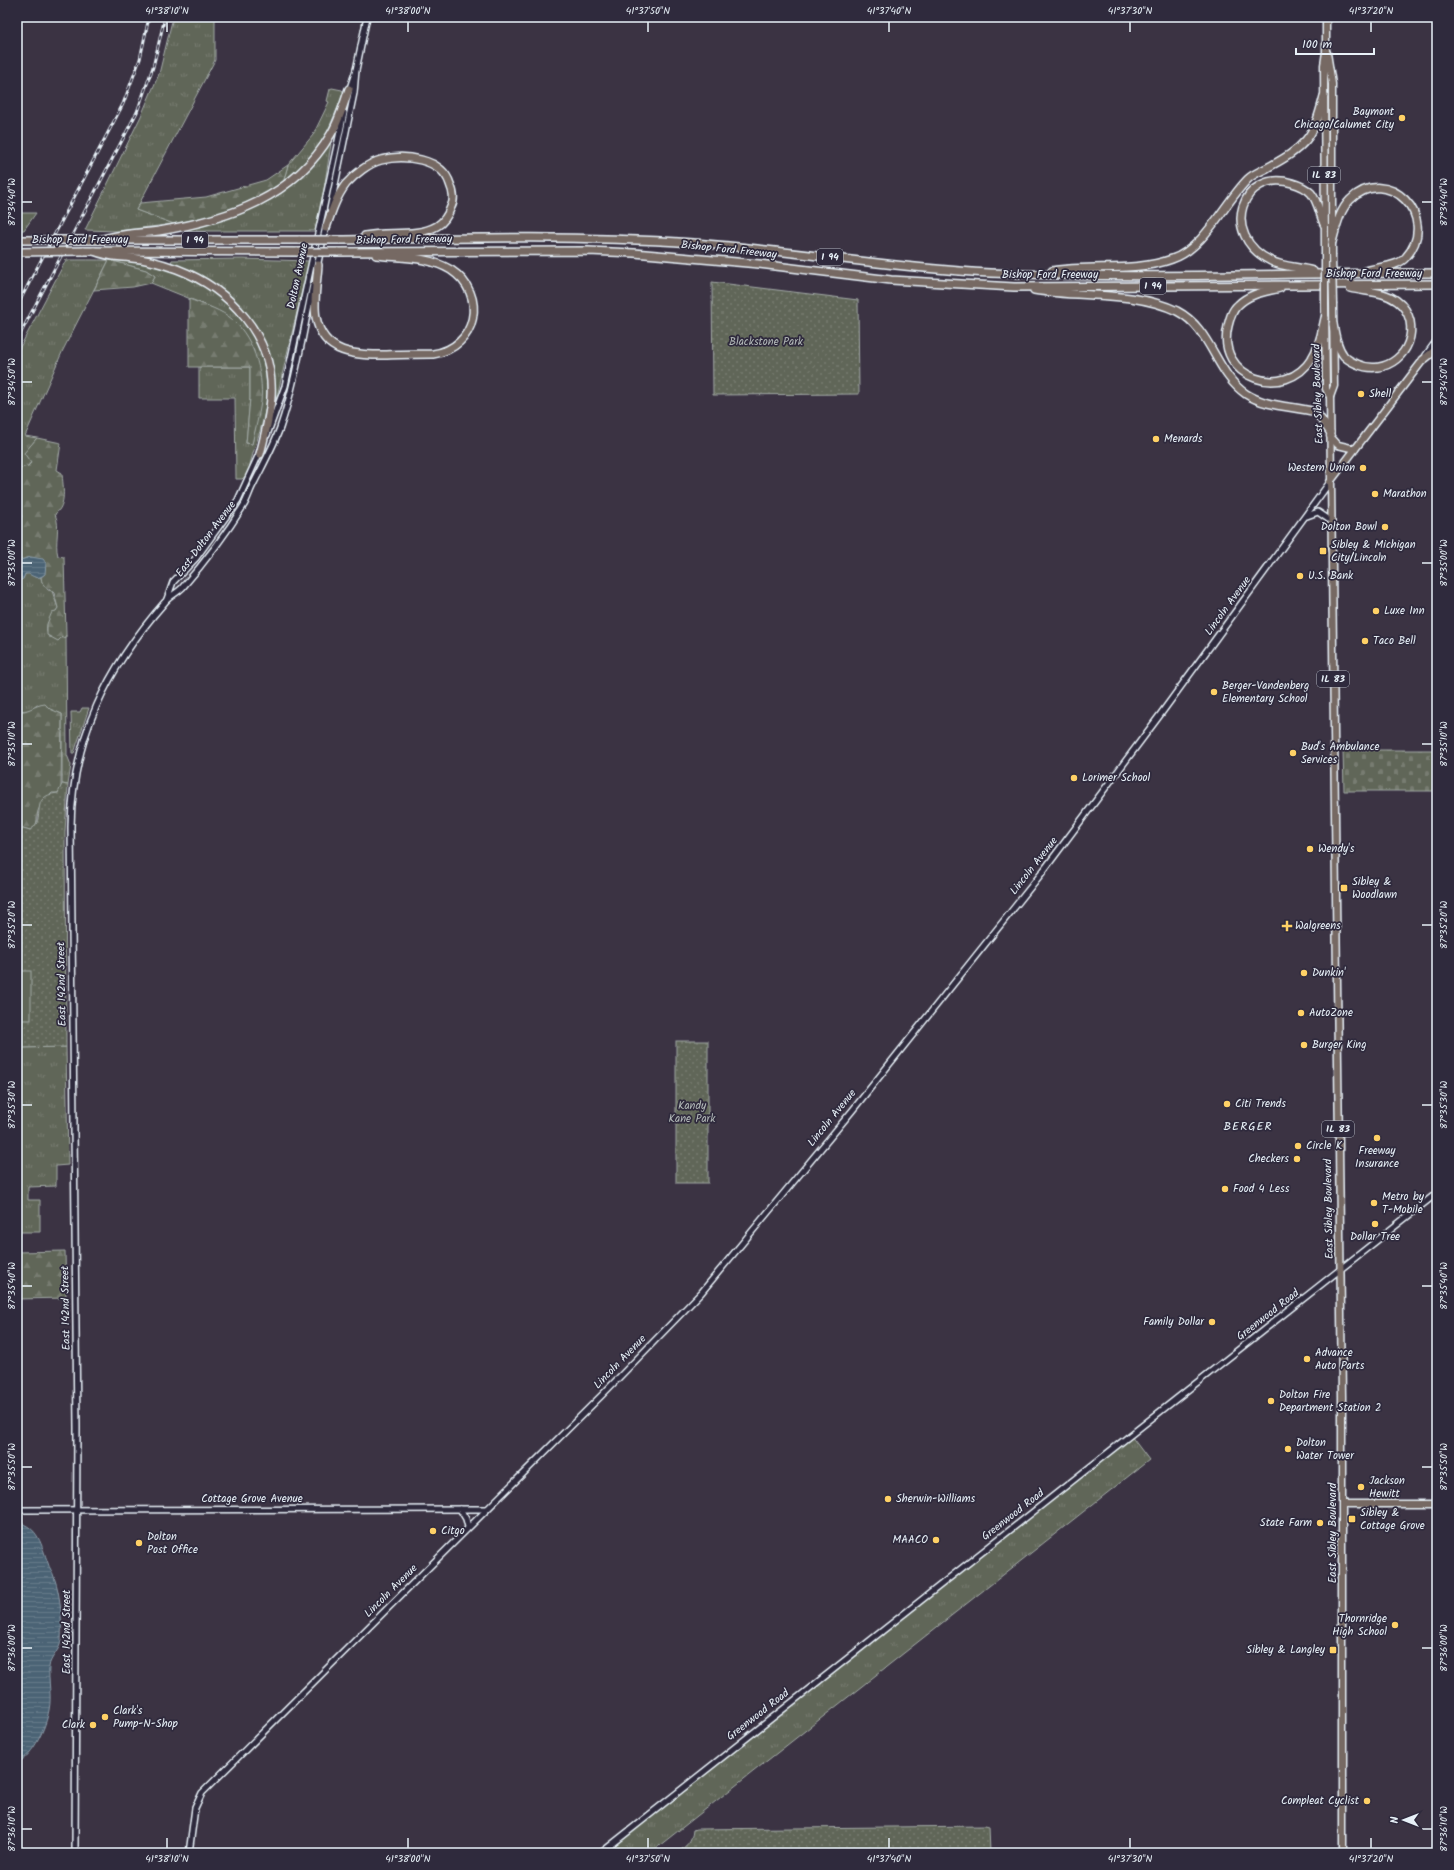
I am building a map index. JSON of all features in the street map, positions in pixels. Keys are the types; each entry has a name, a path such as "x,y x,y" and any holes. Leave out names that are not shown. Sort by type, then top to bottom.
{"highway":[{"path":"99,240 118,234 159,231 217,217 260,202 284,188 322,149 332,133 349,89"},
{"path":"1034,274 1067,268 1149,266 1174,258 1186,252 1195,245 1237,191 1250,177 1286,158 1306,139 1319,115 1324,96"},
{"path":"326,228 338,197 347,184 362,170 380,160 397,158 415,159 434,164 443,171 449,180 453,192 453,204 448,216 439,225 428,231 367,235 348,240"},
{"path":"1320,273 1272,262 1259,254 1251,246 1243,234 1240,222 1241,210 1245,200 1252,191 1273,181 1286,181 1300,185 1311,194 1324,224"},
{"path":"1332,242 1340,215 1349,200 1360,193 1375,188 1388,188 1408,200 1418,223 1417,238 1406,258 1397,263 1360,273"},
{"name":"Bishop Ford Freeway","path":"17,240 603,239 660,241 751,248 938,269 1034,274 1437,273"},
{"path":"94,251 110,257 144,260 177,269 215,288 240,311 253,328 260,342 266,358 270,379 270,411 260,454"},
{"name":"Bishop Ford Freeway","path":"17,252 588,251 634,253 758,264 890,280 1014,286 1437,284"},
{"path":"318,265 316,318 323,335 332,345 339,349 349,353 361,355 433,354 440,353 458,344 468,332 472,322 473,300 469,290 462,280 452,270 422,259 348,252"},
{"path":"1292,285 1255,294 1234,309 1230,318 1226,339 1233,360 1241,371 1251,377 1264,381 1277,381 1291,378 1302,370 1312,358 1319,342 1325,318"},
{"path":"1333,324 1338,345 1344,356 1363,367 1382,367 1392,362 1401,356 1407,347 1411,336 1408,315 1397,301 1378,293 1360,291 1341,285"},
{"path":"1014,286 1048,293 1131,298 1151,302 1178,312 1200,329 1235,385 1246,394 1260,401 1316,412 1330,434"},
{"path":"1423,360 1437,349"}],"main road":[{"name":"IL 83","path":"1324,224 1324,65 1326,52 1326,17"},
{"path":"1326,52 1332,84 1334,386 1330,397"},
{"name":"East Sibley Boulevard","path":"1324,224 1326,389 1330,397 1343,1504 1342,1853"},
{"name":"Lincoln Avenue","path":"1330,482 1423,360"},
{"path":"1330,434 1338,445 1356,449"},
{"path":"1343,1504 1437,1504"}],"street":[{"name":"Dolton Avenue","path":"254,483 274,443 288,403 354,93 356,70 367,17"},
{"name":"Dolton Avenue","path":"246,482 260,454 274,420 285,386 349,89 356,70"},
{"name":"Lincoln Avenue","path":"1423,360 1437,340"},
{"name":"East Dolton Avenue","path":"166,600 173,582 196,558 224,521 238,500 246,482"},
{"name":"Lincoln Avenue","path":"189,1853 196,1808 202,1793 701,1293 786,1191 1041,874 1160,715 1330,482"},
{"name":"East Dolton Avenue","path":"77,764 91,719 111,674 134,640 166,600 180,590 208,557 244,504 254,483"},
{"path":"1305,518 1318,512 1331,521"},
{"name":"East 142nd Street","path":"75,1853 77,1510 71,827 72,799 77,764"},
{"name":"Greenwood Road","path":"601,1853 1437,1193"},
{"path":"460,1509 466,1519 468,1528"},
{"name":"Cottage Grove Avenue","path":"17,1510 487,1509"}],"green space":[{"path":"173,17 215,17 215,60 136,210 174,224 117,231 85,230 141,116 159,74"},
{"path":"330,89 342,90 344,93 325,137 312,156 283,183 288,165 313,135 329,102 327,101"},
{"path":"329,143 331,144 324,189 315,231 187,231 187,229 210,223 249,209 284,191 314,162"},
{"path":"288,165 283,183 255,200 215,215 174,224 136,210 140,203 206,197 266,180"},
{"path":"17,213 36,213 24,230 17,230"},
{"path":"242,259 309,261 274,409 270,367 266,347 254,323 245,311 224,291 198,275 171,263 172,260"},
{"path":"66,260 109,260 63,350 25,436 37,438 30,449 29,456 31,462 28,466 17,469 17,353"},
{"path":"109,260 146,270 155,276 151,283 133,287 94,290"},
{"path":"110,260 151,265 174,272 195,281 232,307 246,324 257,343 264,364 267,399 263,421 248,474 242,479 236,479 235,398 199,398 199,367 250,367 250,398 246,443 252,444 255,430 254,351 243,332 229,317 208,306 151,283 155,276 146,270"},
{"name":"Blackstone Park","path":"712,282 858,300 859,394 713,395"},
{"path":"189,299 214,308 228,316 244,333 255,354 261,378 261,402 252,444 246,443 250,398 250,367 189,367"},
{"path":"37,438 61,443 57,470 62,473 63,501 59,510 55,514 57,519 58,556 64,557 66,635 58,641 47,635 47,624 52,612 56,611 58,608 54,593 46,587 42,581 41,577 45,574 31,557 17,561 17,519 20,519 22,516 19,512 21,502 17,495 17,469 28,466 31,463 24,453"},
{"path":"29,573 35,577 41,577 42,582 48,590 52,591 58,608 47,625 49,637 64,638 66,635 67,755 71,765 68,785 62,784 62,714 37,705 31,710 17,711 17,581 23,579 25,574"},
{"path":"45,704 50,709 62,714 61,789 58,793 52,793 40,806 37,822 33,828 30,830 23,828 17,829 17,711 28,710"},
{"path":"82,708 89,708 74,753 72,753 71,712 80,712"},
{"path":"1343,750 1437,750 1437,791 1344,791"},
{"path":"62,784 68,785 65,832 66,1047 17,1048 17,829 23,828 30,830 35,826 38,820 40,803 49,795 58,793"},
{"path":"17,971 31,971 31,1020 17,1020"},
{"name":"Kandy Kane Park","path":"676,1041 708,1041 708,1183 676,1183"},
{"path":"66,1047 68,1165 56,1166 56,1186 28,1187 28,1200 40,1200 40,1232 17,1232 17,1048"},
{"path":"65,1251 66,1298 17,1299 17,1252"},
{"path":"1131,1436 1149,1460 650,1853 601,1853"},
{"path":"989,1827 990,1853 677,1853 688,1843 693,1830 696,1829"}],"water":[{"path":"31,557 43,559 46,563 45,574 41,577 37,577 25,574 23,579 17,581 17,561"},
{"path":"17,1522 24,1524 35,1532 41,1543 53,1575 60,1600 61,1640 49,1667 50,1705 45,1724 38,1740 29,1754 17,1763"}],"railway":[{"path":"17,306 123,104 140,59 149,17"},
{"path":"17,340 137,112 153,67 165,17"}],"place":[{"name":"Baymont Chicago/Calumet City","path":"1402,118"},
{"name":"Shell","path":"1361,394"},
{"name":"Menards","path":"1156,439"},
{"name":"Western Union","path":"1363,468"},
{"name":"Marathon","path":"1375,494"},
{"name":"Dolton Bowl","path":"1385,527"},
{"name":"Sibley & Michigan City/Lincoln","path":"1323,551"},
{"name":"U.S. Bank","path":"1300,576"},
{"name":"Luxe Inn","path":"1376,611"},
{"name":"Taco Bell","path":"1365,641"},
{"name":"Berger-Vandenberg Elementary School","path":"1214,692"},
{"name":"Bud's Ambulance Services","path":"1293,753"},
{"name":"Lorimer School","path":"1074,778"},
{"name":"Wendy's","path":"1310,849"},
{"name":"Sibley & Woodlawn","path":"1344,888"},
{"name":"Walgreens","path":"1287,926"},
{"name":"Dunkin'","path":"1304,973"},
{"name":"AutoZone","path":"1301,1013"},
{"name":"Burger King","path":"1304,1045"},
{"name":"Citi Trends","path":"1227,1104"},
{"name":"Freeway Insurance","path":"1377,1138"},
{"name":"Circle K","path":"1298,1146"},
{"name":"Checkers","path":"1297,1159"},
{"name":"Food 4 Less","path":"1225,1189"},
{"name":"Metro by T-Mobile","path":"1374,1203"},
{"name":"Dollar Tree","path":"1375,1224"},
{"name":"Family Dollar","path":"1212,1322"},
{"name":"Advance Auto Parts","path":"1307,1359"},
{"name":"Dolton Fire Department Station 2","path":"1271,1401"},
{"name":"Dolton Water Tower","path":"1288,1449"},
{"name":"Jackson Hewitt","path":"1361,1487"},
{"name":"Sherwin-Williams","path":"888,1499"},
{"name":"Sibley & Cottage Grove","path":"1352,1519"},
{"name":"State Farm","path":"1320,1523"},
{"name":"Citgo","path":"433,1531"},
{"name":"MAACO","path":"936,1540"},
{"name":"Dolton Post Office","path":"139,1543"},
{"name":"Thornridge High School","path":"1395,1625"},
{"name":"Sibley & Langley","path":"1333,1650"},
{"name":"Clark's Pump-N-Shop","path":"105,1717"},
{"name":"Clark","path":"93,1725"},
{"name":"Compleat Cyclist","path":"1367,1801"}],"district":[{"name":"BERGER","path":"1248,1126"}]}
